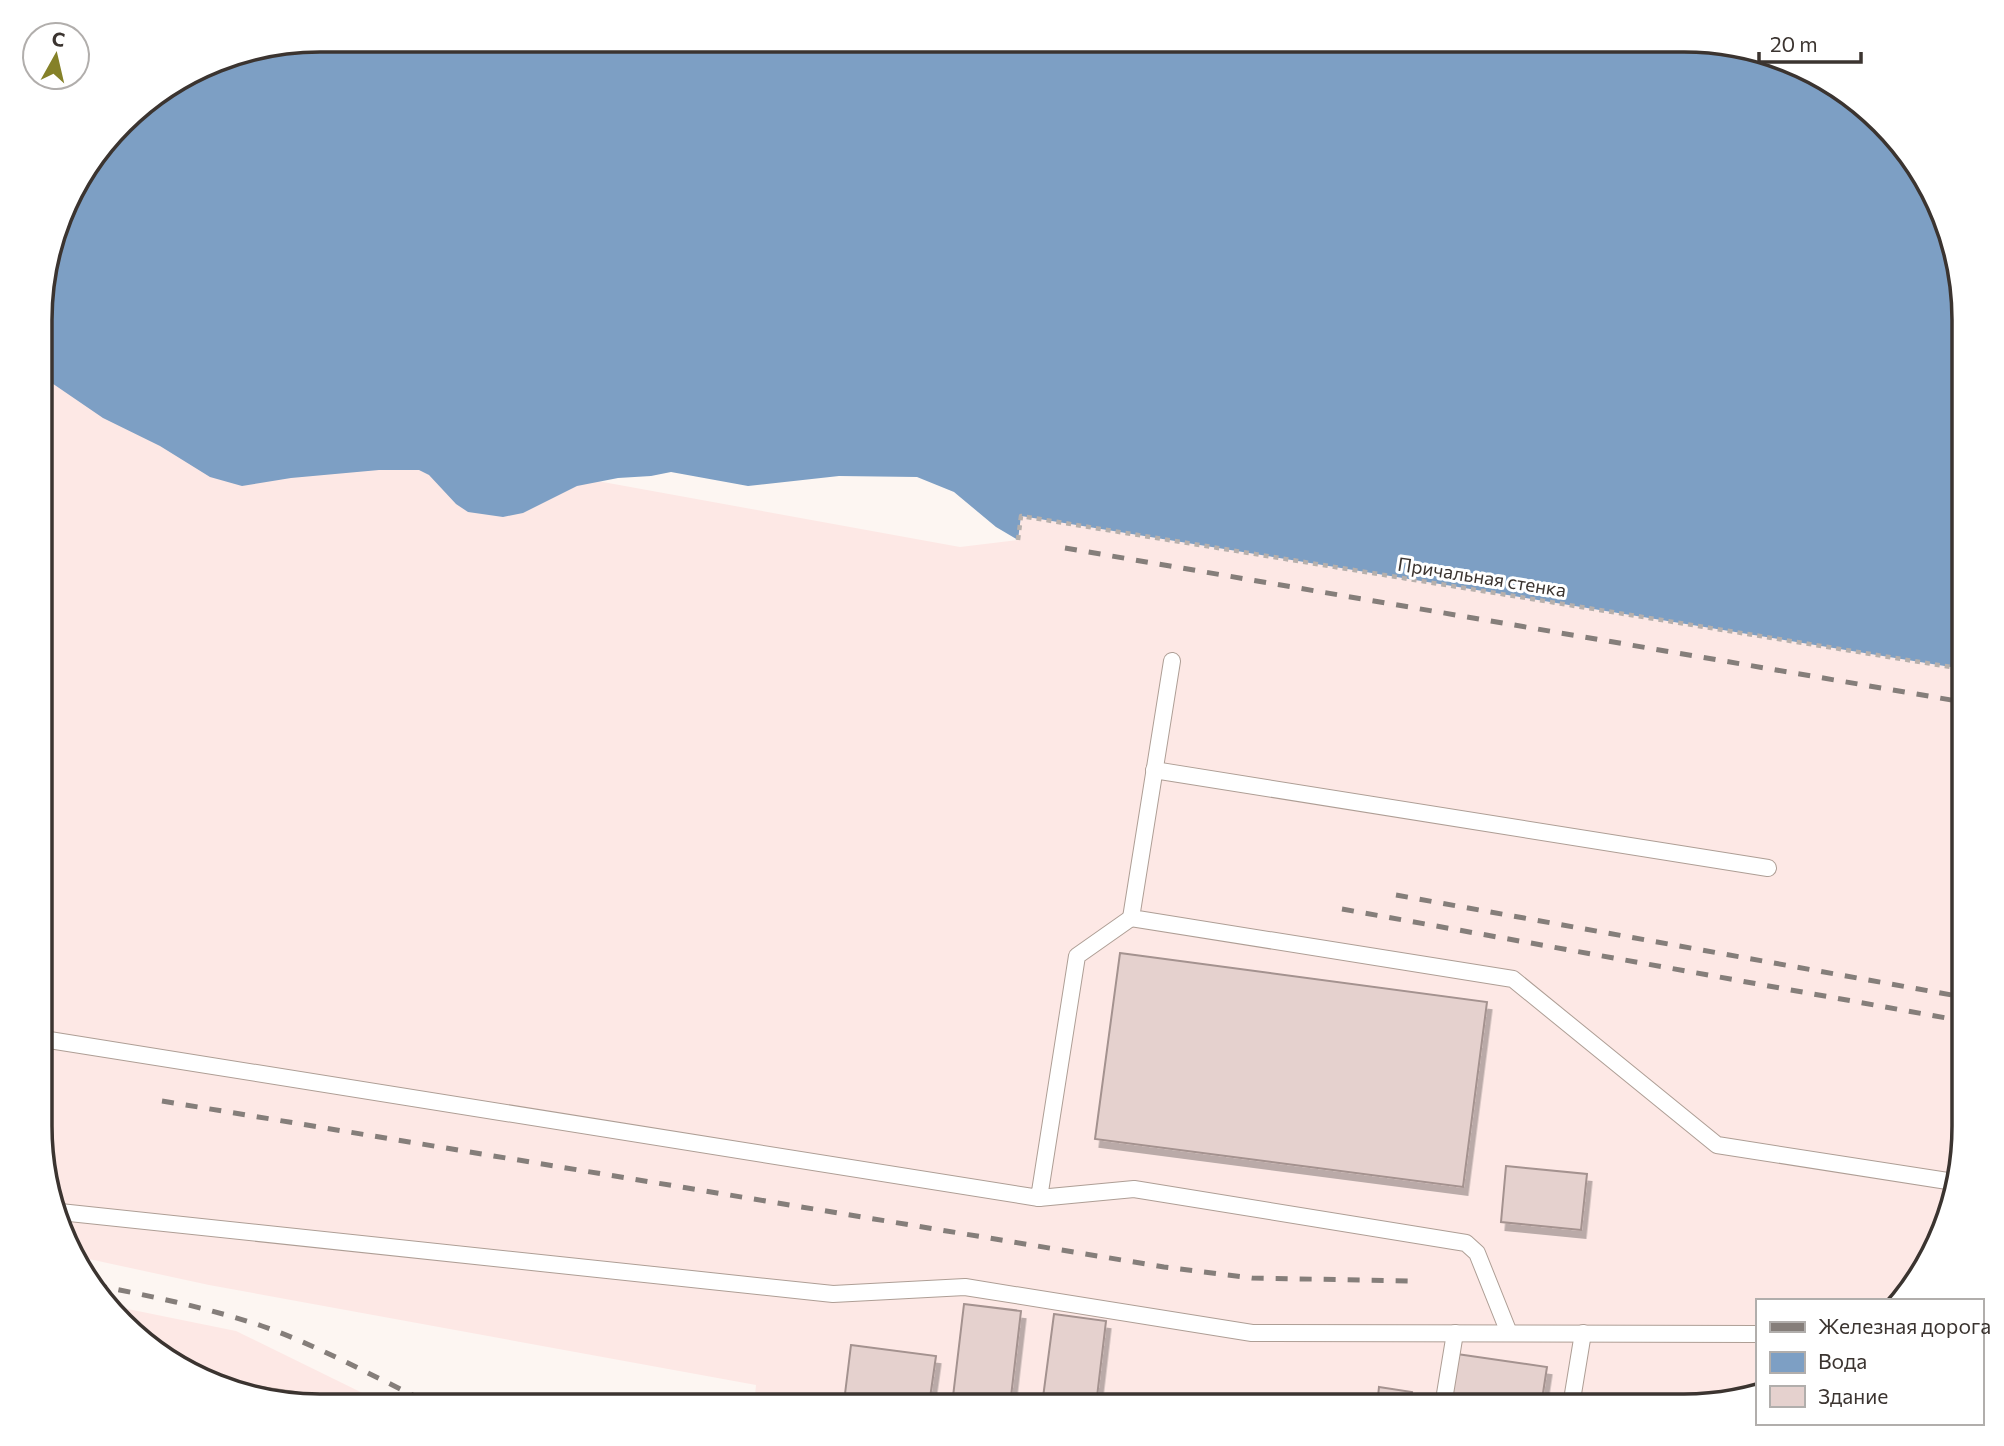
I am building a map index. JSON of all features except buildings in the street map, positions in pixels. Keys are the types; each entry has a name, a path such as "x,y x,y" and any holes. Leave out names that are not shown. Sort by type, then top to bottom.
{"lane":[{"path":"1131,918 1171,661"},
{"path":"1154,770 1768,868"},
{"path":"1039,1198 1077,956 1131,918 1513,979 1717,1144 1945,1181"},
{"path":"52,1040 1039,1198 1135,1189 1466,1242 1477,1253 1508,1333"},
{"path":"67,1213 833,1294 965,1287 1252,1333 1756,1334"},
{"path":"1445,1394 1455,1333"},
{"path":"1573,1394 1583,1333"}],"path":[{"name":"Причальная стенка","path":"1018,540 1021,516 1952,667"}],"shaded area":[{"path":"52,382 960,547 1018,540 1021,516 1952,667 1952,1125 1942,1195 1924,1244 1888,1299 1756,1299 1756,1383 1718,1391 1683,1394 755,1394 756,1385 209,1285 88,1259 67,1212 58,1178 52,1125"},
{"path":"125,1308 236,1331 365,1394 303,1393 234,1379 187,1358 157,1338"}],"water":[{"path":"321,52 1683,52 1718,55 1753,62 1786,73 1817,88 1847,108 1873,131 1896,157 1916,187 1931,218 1946,268 1952,321 1952,667 1021,516 1018,540 996,527 954,492 917,477 839,476 748,486 671,472 577,486 523,513 503,517 468,512 456,504 429,475 419,470 379,470 291,478 242,486 210,477 160,446 103,418 52,383 55,286 67,234 80,202 108,157 131,131 157,108 202,80 234,67 268,58"}],"railway":[{"path":"1065,548 1952,700"},
{"path":"1396,895 1952,995"},
{"path":"1342,909 1952,1019"},
{"path":"162,1101 1164,1267 1252,1278 1411,1281"},
{"path":"107,1287 200,1308 262,1326 328,1353 412,1394"}]}
